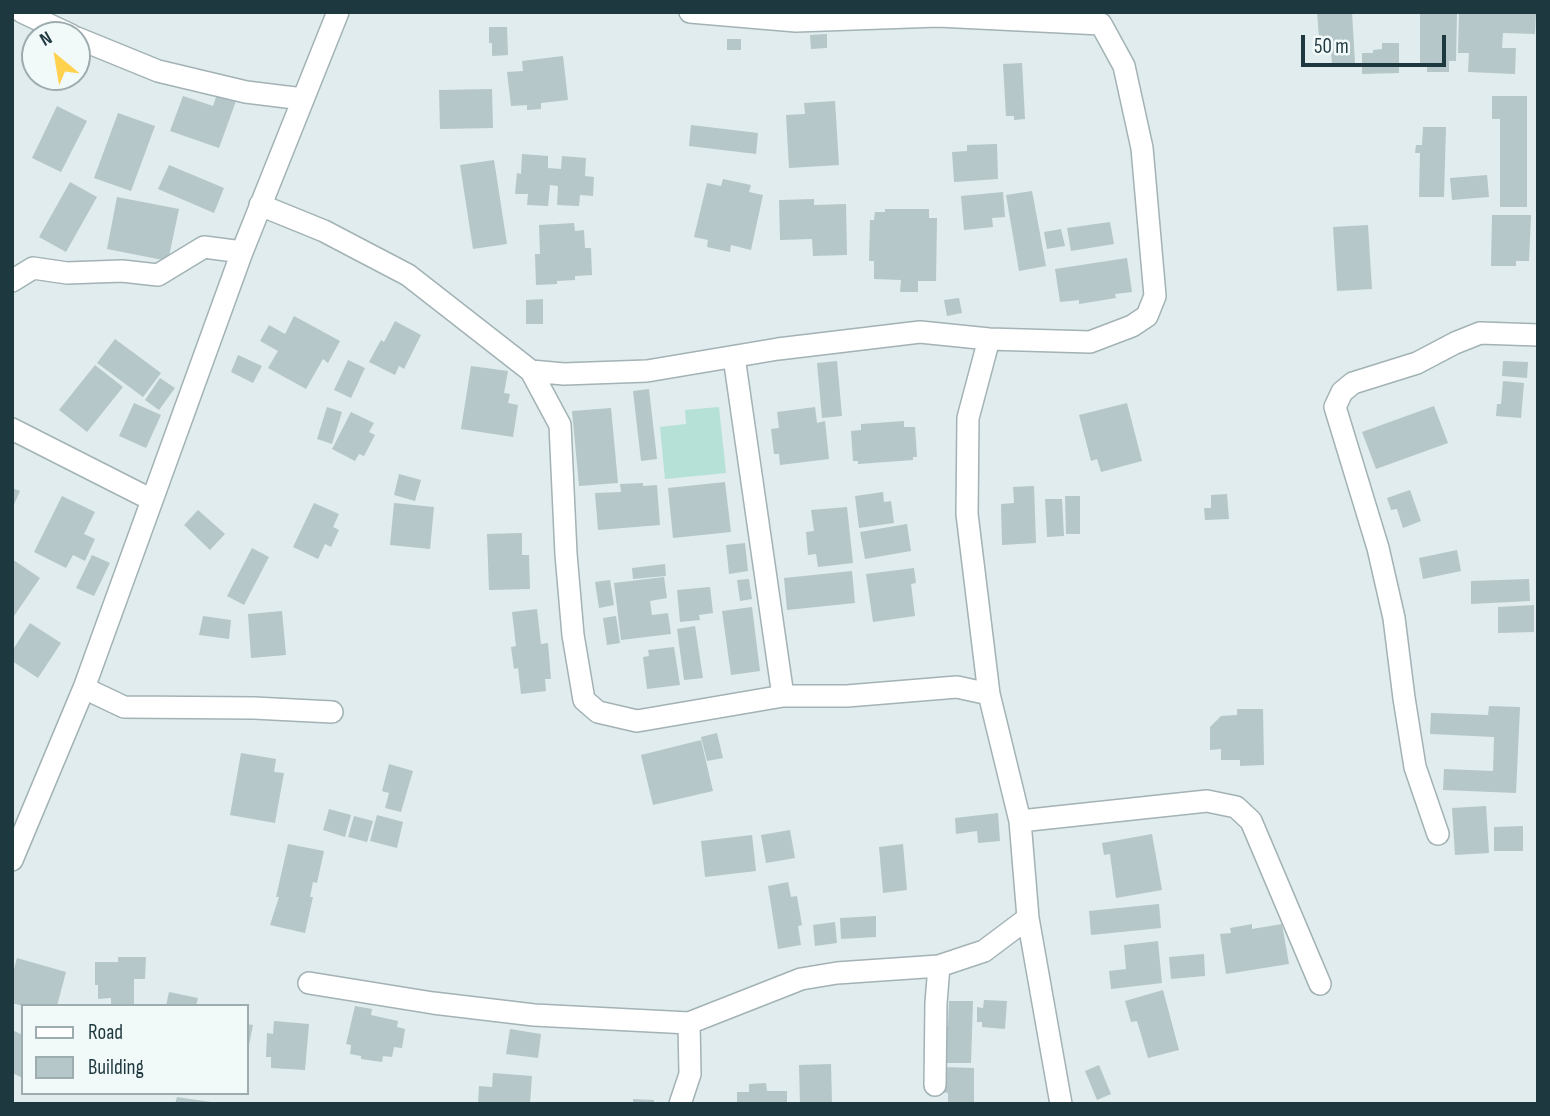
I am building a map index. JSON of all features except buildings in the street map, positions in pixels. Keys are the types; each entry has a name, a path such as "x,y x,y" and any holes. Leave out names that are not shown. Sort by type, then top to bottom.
{"street":[{"path":"22,12 41,21"},
{"path":"12,860 84,688 242,252 338,12"},
{"path":"531,371 564,374 647,371 778,349 920,332 989,339 1090,342 1132,326 1147,316 1155,296 1142,148 1124,66 1104,18 938,14 796,21 690,12"},
{"path":"91,44 158,71 246,92 303,99"},
{"path":"260,205 324,231 408,275 531,371 561,425 566,554 573,635 584,701 598,712 637,721 783,696 847,696 957,687 989,694"},
{"path":"12,281 33,268 67,273 122,271 158,275 204,247 242,252"},
{"path":"1438,834 1415,767 1394,618 1378,548 1335,407 1342,392 1353,383 1417,363 1480,333 1538,335"},
{"path":"989,339 968,418 967,514 989,694 1020,821 1028,918 1060,1104"},
{"path":"734,357 783,696"},
{"path":"13,428 152,500"},
{"path":"84,688 124,707 254,708 332,712"},
{"path":"1020,821 1207,801 1236,807 1251,821 1320,984"},
{"path":"309,983 433,1003 534,1015 689,1023 801,979 837,973 939,967 984,951 1028,918"},
{"path":"935,1085 939,967"},
{"path":"680,1104 690,1074 689,1023"}],"green space":[{"path":"719,407 726,473 665,479 660,427 686,424 685,410"}]}
